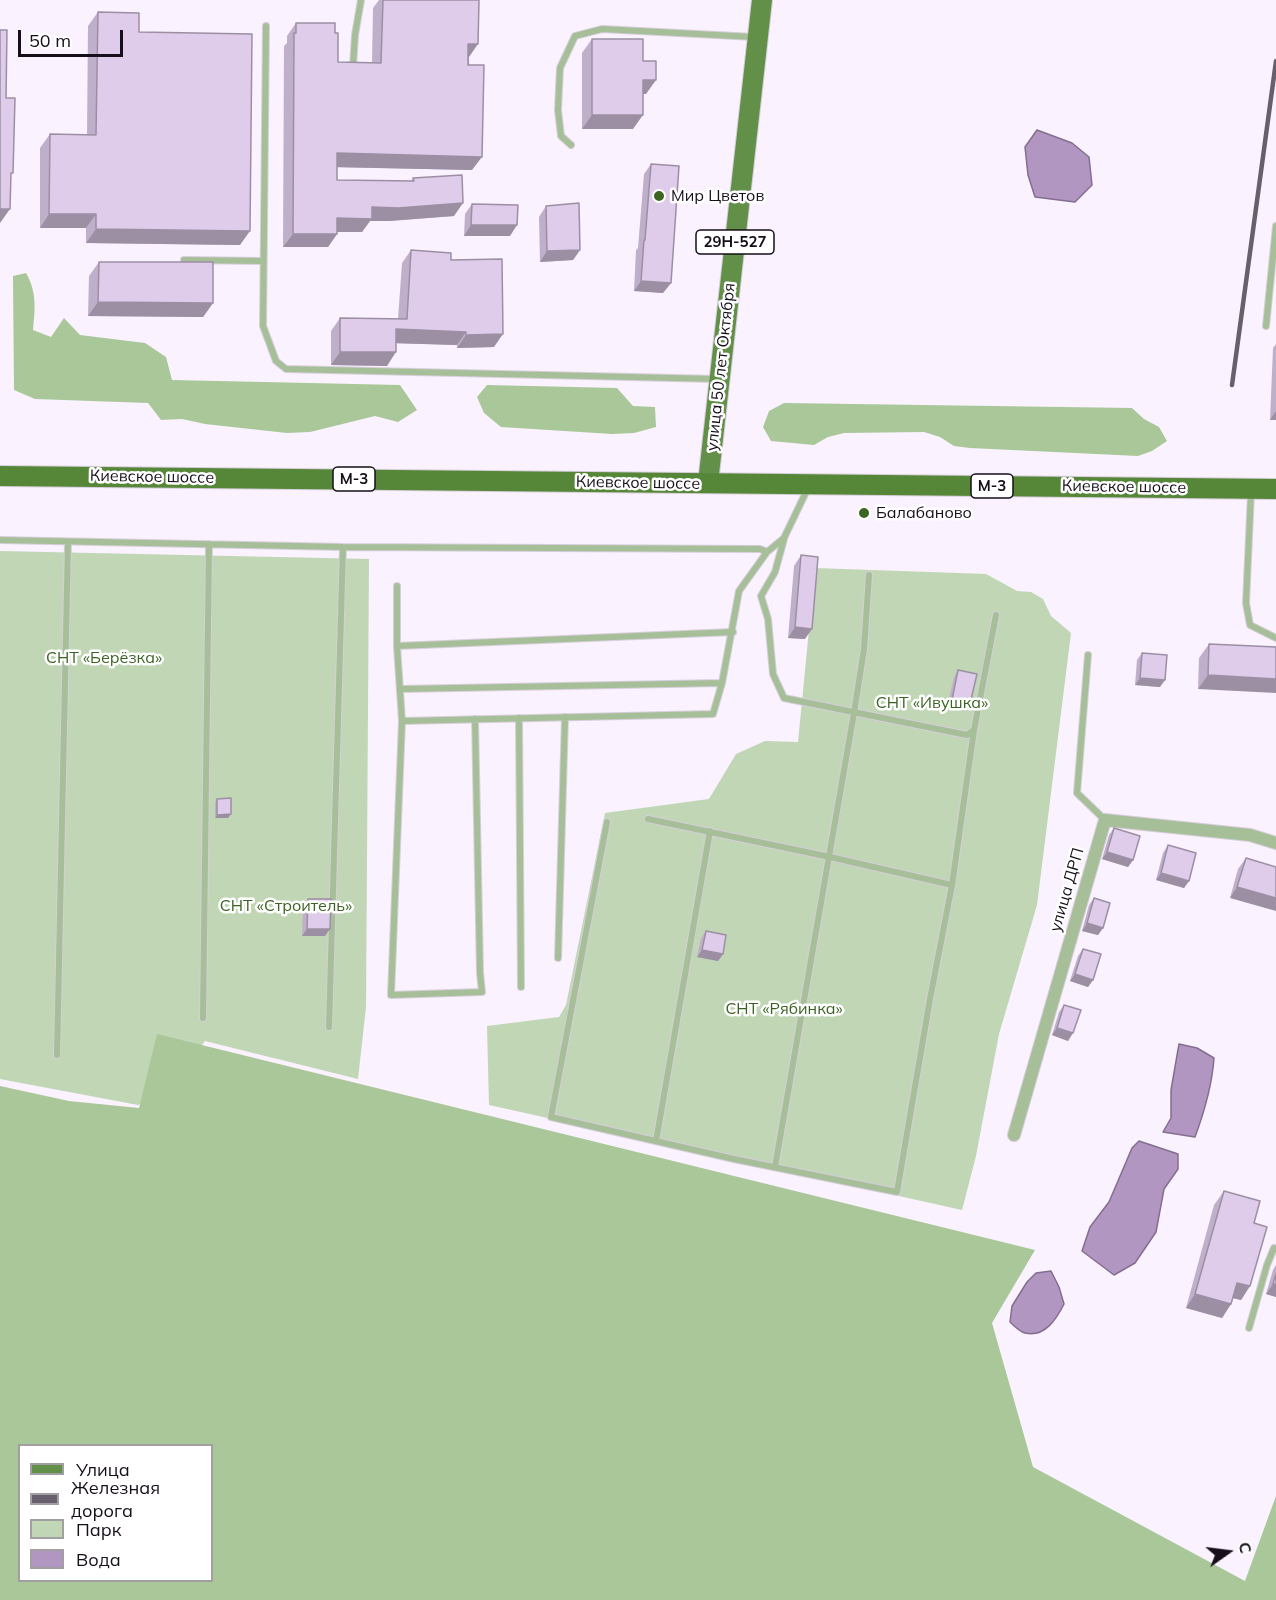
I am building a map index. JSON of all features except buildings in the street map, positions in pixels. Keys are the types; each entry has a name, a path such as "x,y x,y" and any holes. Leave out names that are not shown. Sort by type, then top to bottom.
{"highway":[{"name":"Киевское шоссе","path":"0,476 1276,489"}],"main road":[{"name":"улица 50 лет Октября","path":"708,483 762,0"}],"street":[{"path":"1105,820 1250,835 1276,843"},
{"name":"улица ДРП","path":"1014,1135 1105,820"}],"lane":[{"path":"353,67 355,35 361,0"},
{"path":"266,26 262,326 276,361 286,369 719,380"},
{"path":"572,145 561,136 558,110 560,68 575,36 602,29 758,38"},
{"path":"1266,326 1276,226"},
{"path":"184,260 263,261"},
{"path":"810,484 784,538 775,572 761,596 768,619 773,674 784,698 967,735 974,730"},
{"path":"1251,489 1246,603 1250,625 1276,638"},
{"path":"402,721 713,714 733,632 739,591 767,552 784,538"},
{"path":"0,540 343,547 760,549 767,552"},
{"path":"57,1054 68,542"},
{"path":"203,1018 209,544"},
{"path":"329,1027 343,547"},
{"path":"775,1167 854,713 864,649 869,575"},
{"path":"397,586 397,646 402,721 391,995 482,992 475,719"},
{"path":"607,822 550,1117 897,1192 952,885 974,730 996,615"},
{"path":"397,646 733,632"},
{"path":"1088,655 1077,793 1105,820"},
{"path":"401,688 722,683"},
{"path":"558,958 565,717"},
{"path":"519,718 520,987"},
{"path":"648,819 952,885"},
{"path":"656,1141 710,831"},
{"path":"1250,1328 1267,1265 1274,1248 1276,1249"}],"green space":[{"path":"26,273 34,294 33,330 51,337 64,318 80,335 145,343 166,357 172,380 400,385 417,410 398,422 375,416 310,432 287,433 205,424 182,419 161,420 148,403 35,399 14,390 13,276"},
{"path":"487,385 617,388 633,406 655,407 656,427 634,433 612,434 501,427 484,413 477,397"},
{"path":"784,403 1132,408 1144,419 1159,427 1167,441 1152,451 1138,456 970,448 954,446 940,437 924,432 844,433 828,437 814,445 771,441 763,427 769,411"},
{"path":"0,551 369,559 366,1007 358,1079 205,1041 171,1085 138,1105 0,1079"},
{"name":"СНТ «Рябинка»","path":"815,568 986,574 1017,591 1031,592 1043,599 1051,616 1071,633 1037,905 999,1034 976,1156 962,1210 489,1105 487,1026 559,1017 566,1005 605,813 709,799 736,754 765,741 798,742"},
{"path":"157,1034 1035,1250 992,1323 1033,1467 1245,1581 1276,1496 1276,1600 0,1600 0,1086 69,1101 139,1108"}],"water":[{"path":"1037,130 1072,143 1089,157 1092,185 1075,202 1035,197 1028,175 1025,147"},
{"path":"1179,1044 1197,1048 1214,1058 1208,1098 1195,1137 1163,1132 1171,1118 1171,1090"},
{"path":"1139,1141 1178,1154 1178,1169 1164,1189 1156,1232 1135,1263 1114,1275 1082,1251 1090,1227 1109,1202 1132,1148"},
{"path":"1051,1271 1064,1304 1058,1315 1039,1333 1032,1334 1017,1329 1010,1322 1012,1306 1027,1282 1036,1273"}],"railway":[{"path":"1232,385 1276,61"}],"place":[{"name":"Мир Цветов","path":"659,196"},
{"name":"Балабаново","path":"864,513"}],"park label":[{"name":"СНТ «Берёзка»","path":"104,658"},
{"name":"СНТ «Ивушка»","path":"932,703"},
{"name":"СНТ «Строитель»","path":"286,906"}]}
